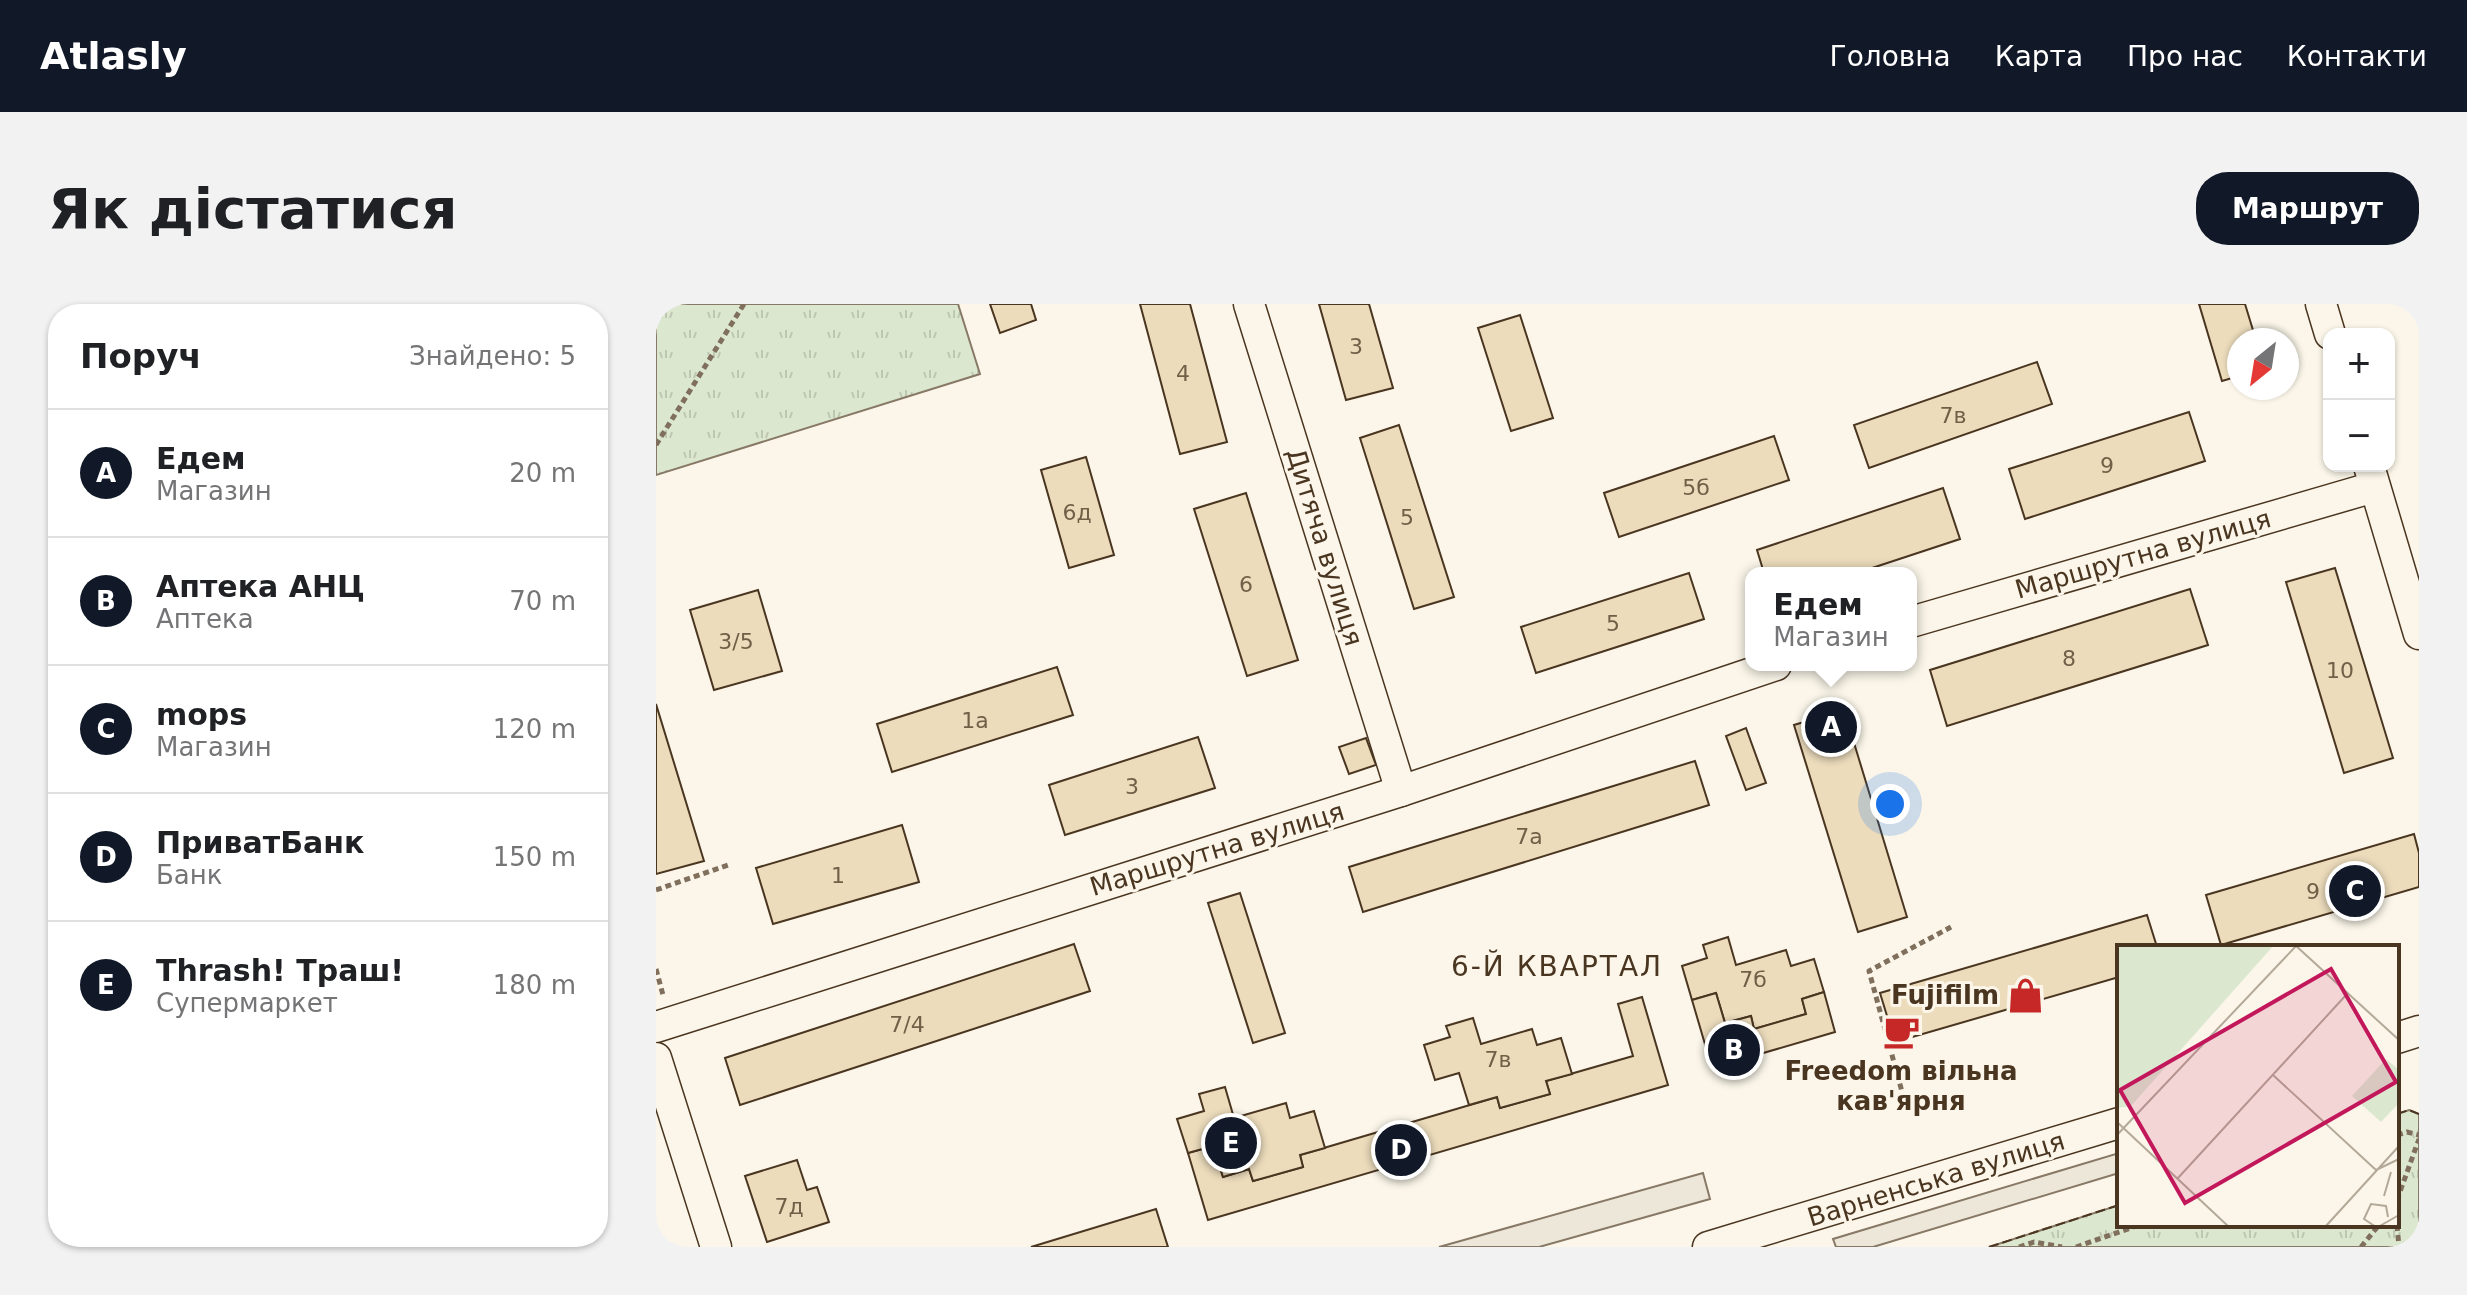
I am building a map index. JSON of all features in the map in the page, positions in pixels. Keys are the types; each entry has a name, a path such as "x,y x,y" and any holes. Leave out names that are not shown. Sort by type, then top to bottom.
{"street":[{"name":"Дитяча вулиця","path":"1249,304 1401,791"},
{"path":"2321,304 2328,328"},
{"name":"Маршрутна вулиця","path":"1917,620 2372,476"},
{"path":"2372,476 2419,634"},
{"name":"Маршрутна вулиця","path":"656,1027 1401,791 1758,671"},
{"path":"2399,1037 2419,1031"},
{"path":"656,1058 716,1247"},
{"name":"Варненська вулиця","path":"1708,1247 2117,1124"}],"path":[{"path":"656,445 744,304"},
{"path":"656,890 731,864"},
{"path":"1904,1099 1869,971 1951,927"},
{"path":"656,969 665,1000 656,1003"},
{"path":"2399,1134 2407,1132 2419,1137 2399,1194"},
{"path":"2076,1247 2133,1227"},
{"path":"2361,1247 2377,1227"},
{"path":"2397,1227 2399,1247"},
{"path":"2019,1247 2034,1242 2062,1247"}],"green space":[{"path":"656,304 958,304 980,374 656,475"},
{"path":"2409,1110 2419,1114 2419,1247 1989,1247 2117,1206 2117,1227 2399,1227 2399,1113"}],"shaded area":[{"path":"2117,1154 2117,1174 1873,1247 1836,1247 1833,1239"},
{"path":"1703,1173 1710,1199 1539,1247 1439,1247"}],"building":[{"path":"990,304 1031,304 1036,320 1000,333"},
{"path":"1140,304 1190,304 1227,442 1180,454"},
{"path":"1319,304 1369,304 1393,388 1346,400"},
{"path":"2199,304 2245,304 2252,328 2227,328 2227,380 2222,381"},
{"path":"1520,315 1553,418 1511,431 1478,328"},
{"path":"2037,362 2052,404 1869,468 1854,425"},
{"path":"2189,412 2205,461 2025,519 2009,469"},
{"path":"1399,425 1454,597 1414,609 1360,438"},
{"path":"1774,436 1789,480 1619,537 1604,493"},
{"path":"1086,457 1114,555 1069,568 1041,470"},
{"path":"1943,488 1960,539 1875,567 1762,567 1757,550"},
{"path":"1246,493 1298,660 1247,676 1194,509"},
{"path":"2335,568 2393,758 2344,773 2286,582"},
{"path":"1689,573 1704,619 1536,673 1521,627"},
{"path":"2190,589 2208,645 1947,726 1930,670"},
{"path":"758,590 782,671 714,690 690,610"},
{"path":"1057,667 1073,715 892,772 877,724"},
{"path":"656,704 704,861 656,874"},
{"path":"1844,710 1907,917 1858,932 1794,725"},
{"path":"1746,728 1766,783 1746,790 1726,736"},
{"path":"1198,737 1215,788 1065,835 1049,785"},
{"path":"1366,738 1376,765 1349,774 1339,747"},
{"path":"1695,761 1709,805 1363,912 1349,867"},
{"path":"902,825 919,882 773,924 756,868"},
{"path":"2414,834 2419,853 2419,887 2221,945 2206,895"},
{"path":"1240,893 1285,1033 1253,1043 1208,903"},
{"path":"2147,915 2156,945 2117,945 2117,978 1895,1042 1880,993"},
{"path":"1728,937 1736,965 1786,950 1791,966 1814,959 1824,992 1802,999 1806,1014 1754,1029 1751,1016 1725,1023 1716,993 1692,1000 1682,966 1707,958 1703,945"},
{"path":"1074,944 1090,991 740,1105 725,1058"},
{"path":"1824,992 1835,1032 1712,1068 1692,1000 1716,993 1725,1023 1751,1016 1754,1029 1806,1014 1802,999"},
{"path":"1642,997 1668,1085 1208,1220 1188,1153 1213,1146 1223,1177 1249,1169 1253,1181 1303,1167 1300,1155 1497,1097 1500,1108 1550,1094 1546,1081 1633,1056 1618,1004"},
{"path":"1473,1018 1481,1044 1532,1029 1537,1045 1561,1038 1572,1074 1546,1081 1550,1094 1500,1108 1497,1097 1469,1105 1459,1073 1435,1080 1424,1045 1450,1037 1446,1026"},
{"path":"1225,1087 1234,1118 1286,1103 1290,1118 1314,1111 1325,1148 1300,1155 1303,1167 1253,1181 1249,1169 1223,1177 1213,1146 1188,1153 1177,1119 1204,1111 1199,1094"},
{"path":"797,1160 807,1190 817,1187 829,1222 767,1242 745,1176"},
{"path":"1156,1209 1168,1247 1031,1247"}],"fence":[{"path":"2399,1113 2409,1110 2419,1114"},
{"path":"1989,1247 2117,1206"}],"place":[{"name":"Едем","path":"1831,727"},
{"name":"mops","path":"2355,891"},
{"name":"Fujifilm","path":"2025,995"},
{"name":"Freedom вільна кав'ярня","path":"1901,1032"},
{"name":"Аптека АНЦ","path":"1734,1050"},
{"name":"Thrash! Траш!","path":"1231,1143"},
{"name":"ПриватБанк","path":"1401,1150"}],"district":[{"name":"6-Й КВАРТАЛ","path":"1557,966"}]}
